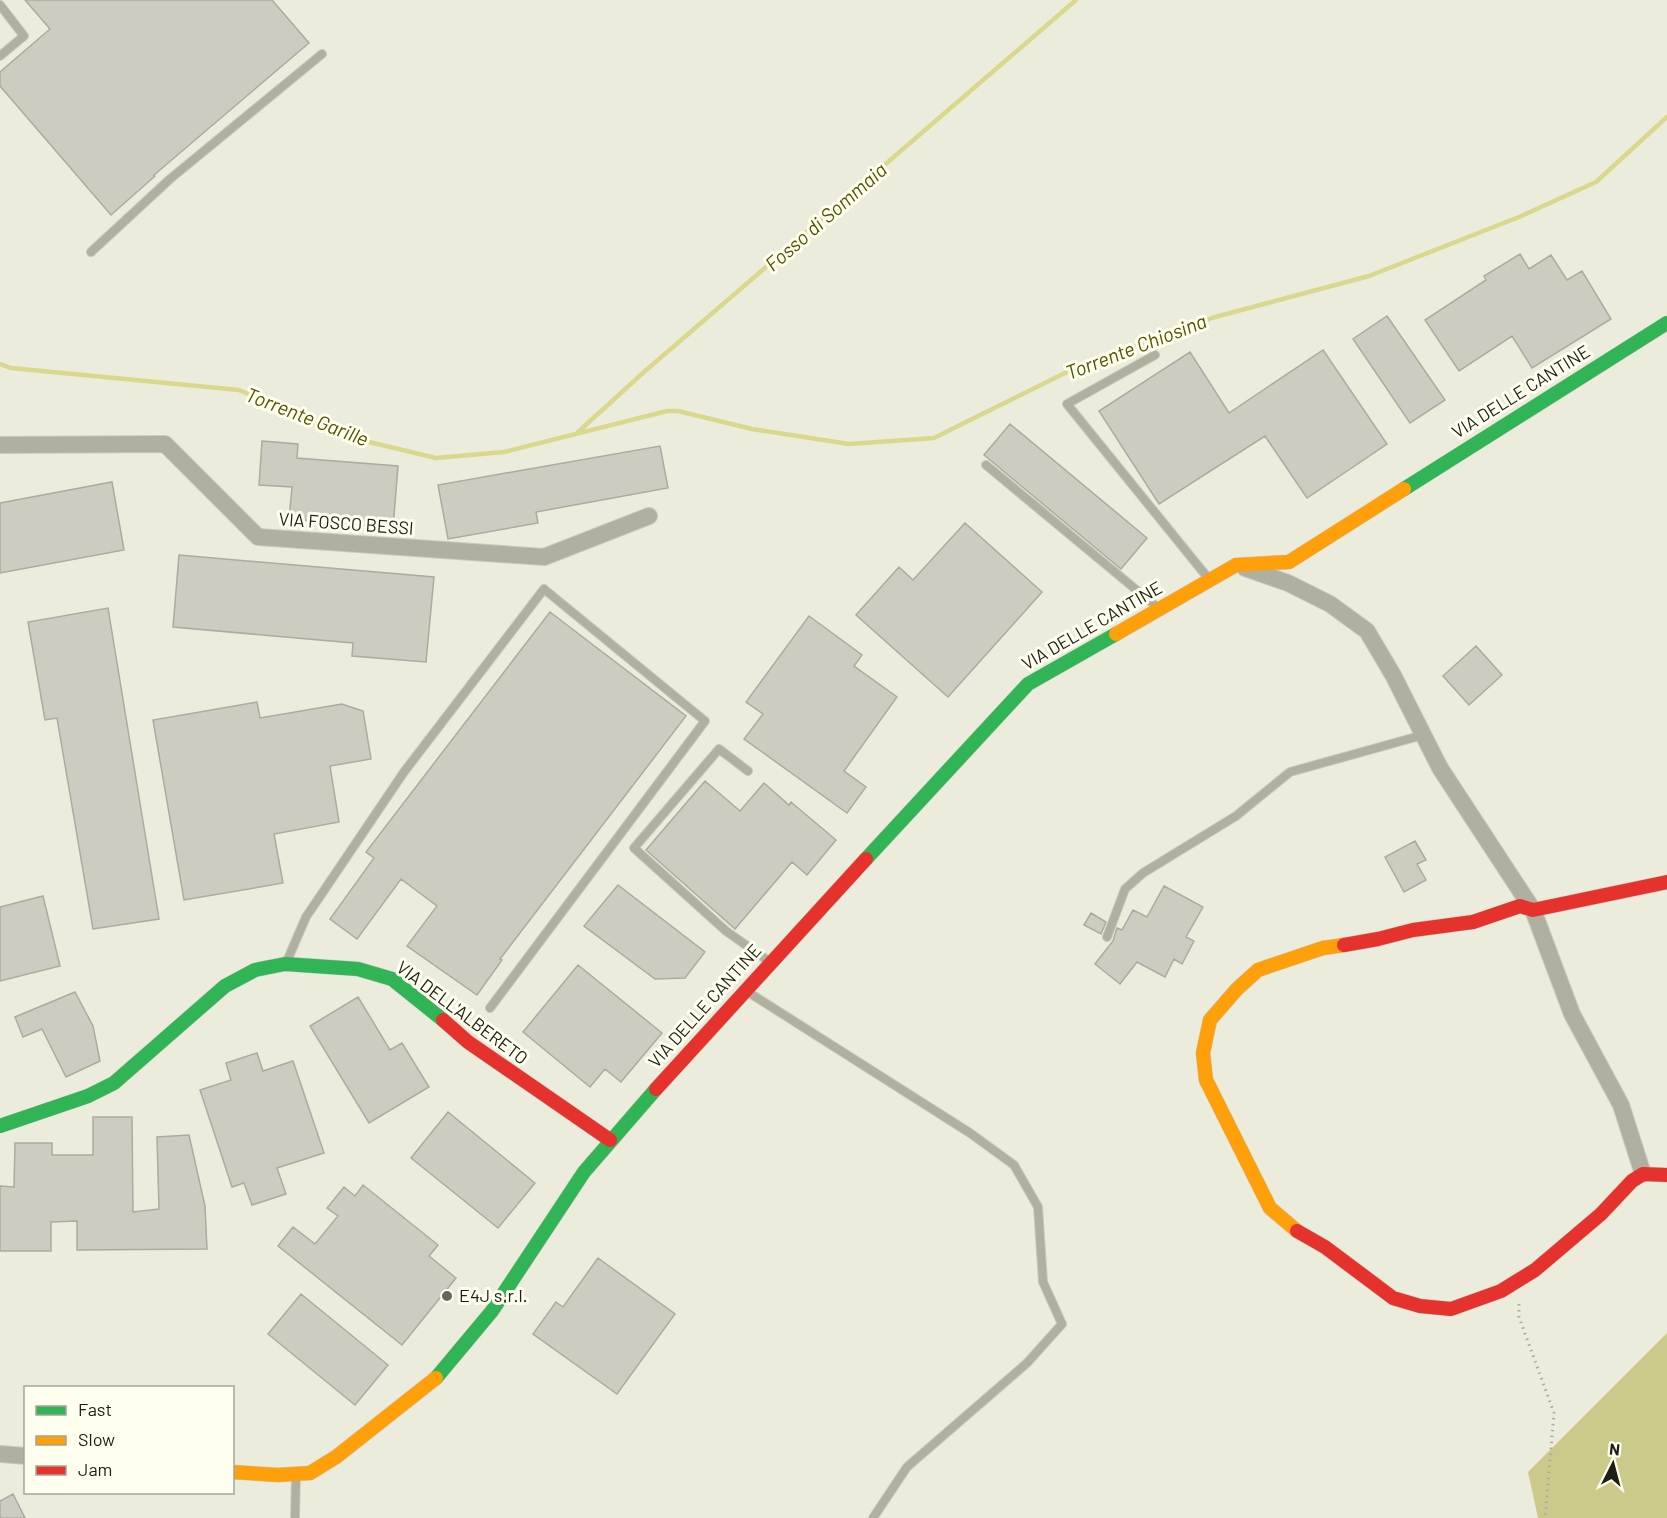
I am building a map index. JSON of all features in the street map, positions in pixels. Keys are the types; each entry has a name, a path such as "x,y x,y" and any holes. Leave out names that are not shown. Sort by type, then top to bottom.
{"street":[{"name":"VIA DELLE CANTINE","path":"234,1472 278,1475 310,1473 336,1457 438,1376 492,1311 584,1172 610,1140 770,962 1028,684 1236,565 1289,562 1667,323"},
{"name":"VIA FOSCO BESSI","path":"0,445 165,444 258,537 544,557 649,516"},
{"path":"1236,565 1288,583 1330,604 1367,631 1394,675 1440,768 1533,910 1572,1014 1621,1105 1643,1174"},
{"path":"1667,882 1533,910 1520,906 1473,922 1413,930 1378,939 1323,948 1282,961 1258,970 1237,989 1210,1020 1203,1053 1206,1080 1270,1208 1293,1229 1325,1248 1393,1298 1420,1306 1451,1309 1501,1291 1535,1270 1576,1236 1601,1214 1632,1181 1643,1174 1667,1175"},
{"name":"VIA DELL'ALBERETO","path":"0,1126 88,1096 114,1083 225,986 255,970 285,964 358,969 392,979 468,1042 610,1140"},
{"path":"0,1454 24,1456"}],"lane":[{"path":"0,4 24,36 0,56"},
{"path":"91,252 170,178 322,54"},
{"path":"1155,355 1067,404 1210,580"},
{"path":"986,465 1159,609"},
{"path":"285,964 306,917 404,771 544,589 705,721 490,1008"},
{"path":"1107,937 1125,889 1143,873 1236,816 1290,772 1424,735"},
{"path":"748,771 719,749 634,848 726,931 770,962"},
{"path":"745,990 970,1133 1014,1164 1038,1207 1043,1282 1062,1324 1027,1363 907,1467 873,1518"},
{"path":"295,1518 296,1474"}],"path":[{"path":"1519,1280 1519,1317 1554,1413 1545,1518"}],"shaded area":[{"path":"1667,1333 1667,1518 1538,1518 1528,1472"}],"building":[{"path":"25,0 272,0 309,43 154,175 111,215 0,86 0,72 50,29"},
{"path":"1520,254 1529,269 1551,255 1567,280 1582,271 1611,319 1532,368 1512,336 1459,371 1425,320 1486,280 1484,276"},
{"path":"1387,316 1445,400 1410,423 1353,339"},
{"path":"1323,350 1387,444 1307,498 1265,436 1159,504 1099,411 1190,352 1229,413"},
{"path":"1010,424 1147,538 1121,569 984,455"},
{"path":"262,441 298,444 297,458 398,466 393,528 289,519 292,487 259,485"},
{"path":"660,446 668,488 536,512 538,523 448,539 438,485"},
{"path":"112,482 124,550 0,573 0,503"},
{"path":"965,523 1042,592 948,697 856,615 899,567 913,580"},
{"path":"179,555 434,577 426,662 352,656 353,643 173,627"},
{"path":"108,608 159,919 93,929 57,718 45,720 28,622"},
{"path":"550,612 686,716 500,959 502,960 477,995 407,946 437,906 401,879 357,939 330,919 374,858 366,852"},
{"path":"809,616 862,655 854,666 897,697 844,771 866,787 847,813 744,739 763,714 746,702"},
{"path":"1476,646 1502,675 1469,705 1443,676"},
{"path":"257,702 260,718 342,704 363,711 371,759 330,766 339,822 274,834 283,883 184,900 153,720"},
{"path":"705,781 740,811 764,783 789,805 791,802 836,840 807,875 792,862 735,929 646,850"},
{"path":"1415,841 1426,860 1417,864 1426,880 1404,892 1385,857"},
{"path":"618,885 705,952 685,978 655,979 584,926"},
{"path":"1164,886 1203,907 1186,937 1194,941 1182,964 1174,959 1165,977 1137,962 1120,984 1095,964 1113,941 1117,928 1122,930 1133,910 1147,917"},
{"path":"43,896 60,966 0,981 0,907"},
{"path":"1091,913 1106,922 1101,934 1084,925"},
{"path":"578,965 662,1033 621,1082 605,1069 590,1087 523,1032"},
{"path":"75,992 93,1026 100,1061 66,1077 42,1029 23,1037 15,1017"},
{"path":"358,997 390,1050 402,1043 429,1087 369,1123 310,1026"},
{"path":"257,1053 263,1071 293,1061 324,1153 277,1168 286,1194 252,1205 244,1183 232,1187 200,1090 231,1080 226,1063"},
{"path":"448,1112 535,1183 498,1228 411,1158"},
{"path":"93,1117 132,1117 133,1212 159,1209 157,1137 189,1135 205,1206 207,1249 77,1250 77,1221 51,1222 51,1251 0,1251 0,1186 14,1187 15,1143 52,1143 52,1155 93,1155"},
{"path":"363,1185 438,1245 429,1256 456,1278 402,1345 278,1246 293,1227 315,1244 338,1216 327,1208 344,1187 355,1196"},
{"path":"598,1258 675,1314 617,1394 533,1334 556,1302 563,1307"},
{"path":"301,1294 388,1365 355,1405 268,1334"},
{"path":"13,1494 25,1518 0,1518 0,1501"}],"waterway":[{"name":"Fosso di Sommaia","path":"578,432 644,372 1076,0"},
{"name":"Torrente Chiosina","path":"0,364 11,368 239,390 348,437 436,458 504,452 667,411 678,411 752,429 849,444 934,438 1075,368 1215,317 1369,276 1519,217 1596,182 1667,117"}],"traffic: fast":[{"path":"1404,489 1667,323"},
{"path":"866,859 1028,684 1116,634"},
{"path":"0,1126 88,1096 114,1083 225,986 255,970 285,964 358,969 392,979 443,1020"},
{"path":"436,1378 492,1311 584,1172 656,1089"}],"traffic: slow":[{"path":"1116,634 1236,565 1289,562 1404,489"},
{"path":"1297,1231 1270,1208 1206,1080 1203,1053 1210,1020 1237,989 1258,970 1323,948 1344,945"},
{"path":"234,1472 278,1475 310,1473 336,1457 436,1378"}],"traffic: jam":[{"path":"656,1089 866,859"},
{"path":"1344,945 1413,930 1473,922 1520,906 1533,910 1667,882"},
{"path":"443,1020 468,1042 610,1140"},
{"path":"1297,1231 1325,1247 1393,1298 1420,1306 1451,1309 1501,1291 1535,1270 1601,1214 1632,1181 1643,1174 1667,1175"}],"place":[{"name":"E4J s.r.l.","path":"447,1296"}],"water label":[{"name":"Torrente Garille","path":"307,417"}]}
